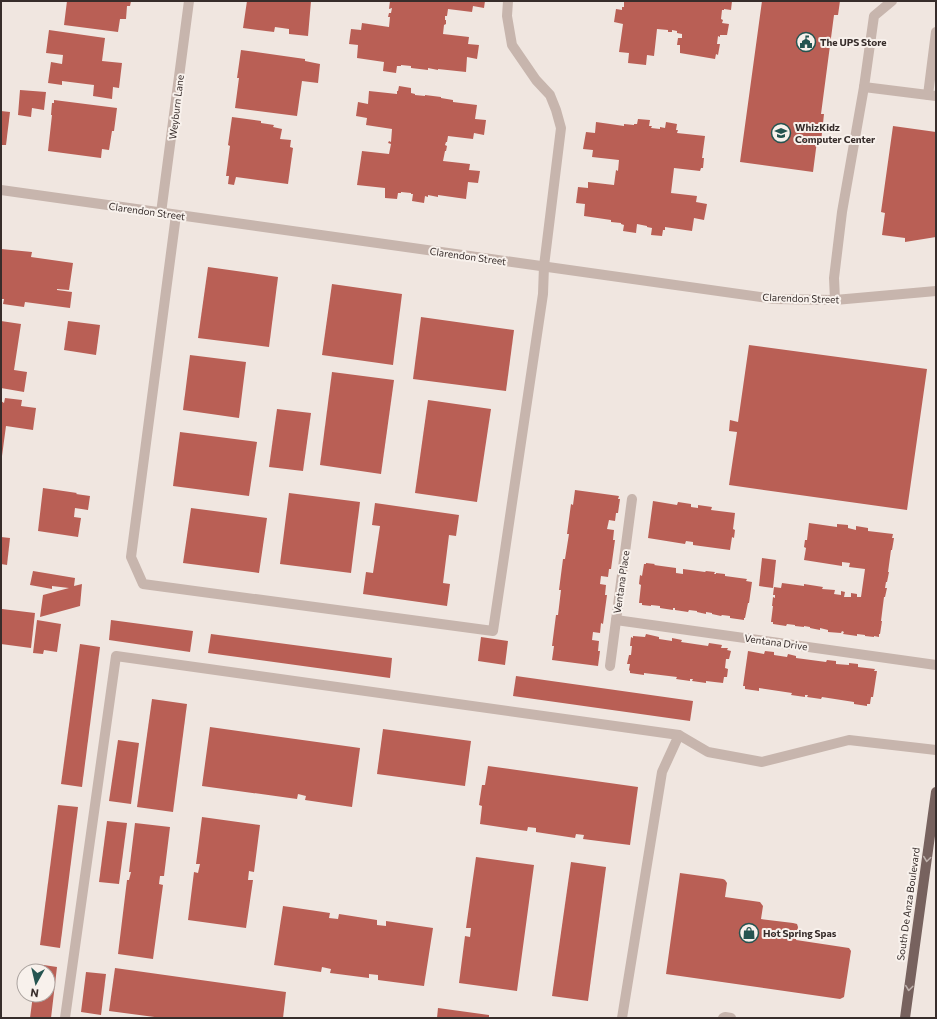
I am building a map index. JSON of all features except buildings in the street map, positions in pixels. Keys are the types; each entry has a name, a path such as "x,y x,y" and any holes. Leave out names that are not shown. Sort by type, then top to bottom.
{"main road":[{"name":"South De Anza Boulevard","path":"905,1018 936,792"}],"street":[{"name":"Weyburn Lane","path":"161,213 189,1"},
{"path":"176,215 131,557 143,584 493,631 543,294 544,266 561,128 550,95 536,80 512,45 507,16 508,1"},
{"path":"834,300 834,278 842,212 864,87 874,16 892,1"},
{"path":"864,87 932,96 936,32"},
{"name":"Clarendon Street","path":"1,190 775,299 834,300 936,292"},
{"name":"Ventana Place","path":"610,666 632,499"},
{"name":"Ventana Drive","path":"616,620 936,665"},
{"path":"65,1018 116,656 679,735 708,752 762,762 849,740 936,750"},
{"path":"622,1018 662,772 679,735"},
{"path":"723,1018 731,1018"}],"place":[{"name":"The UPS Store","path":"806,42"},
{"name":"WhizKidz Computer Center","path":"781,133"},
{"name":"Hot Spring Spas","path":"749,933"}]}
